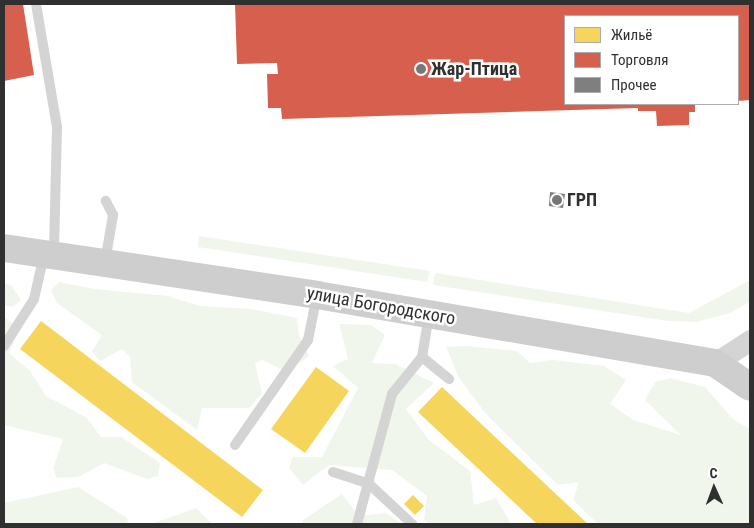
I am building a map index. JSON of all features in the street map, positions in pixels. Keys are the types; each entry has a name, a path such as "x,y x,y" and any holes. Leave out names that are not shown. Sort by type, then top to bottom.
{"street":[{"name":"улица Богородского","path":"4,248 317,295 715,363 750,387"},
{"path":"715,363 750,340"}],"lane":[{"path":"4,346 34,299 49,255 57,127 36,4"},
{"path":"105,263 113,215 106,201"},
{"path":"235,445 308,340 317,295"},
{"path":"357,524 392,394 422,357 429,314"},
{"path":"422,357 449,379"},
{"path":"333,472 369,484 412,524"}],"shaded area":[{"path":"199,236 430,271 427,282 198,247"},
{"path":"435,273 689,313 750,280 750,302 730,313 696,322 668,321 433,285"},
{"path":"59,282 94,289 168,296 200,306 251,309 297,318 299,336 309,356 287,372 262,360 255,364 262,393 249,408 202,408 197,430 132,382 130,357 122,349 100,361 92,352 102,335 57,303 51,290"},
{"path":"4,283 11,285 21,300 12,307 4,305"},
{"path":"4,317 20,329 9,353 30,371 46,396 87,418 101,437 121,437 160,463 158,476 147,479 104,463 78,477 57,478 53,469 63,439 4,425"},
{"path":"339,324 371,325 385,335 372,363 395,364 434,383 406,409 428,439 470,471 474,505 496,498 511,524 431,524 424,520 427,496 392,470 329,465 303,485 289,468 293,457 322,457 358,388 333,366 348,359"},
{"path":"466,346 517,351 530,363 553,360 604,366 626,380 610,404 633,420 681,435 645,400 655,382 670,378 705,387 734,420 750,429 750,524 598,524 573,500 579,482 558,485 486,414 459,378 446,347"},
{"path":"78,487 127,518 128,524 4,524 4,503"},
{"path":"342,494 359,516 386,513 402,524 302,524 303,520"},
{"path":"196,508 212,524 154,524 154,523"}],"building: Жильё":[{"path":"41,321 263,490 242,517 20,349"},
{"path":"316,367 349,391 305,453 271,429"},
{"path":"442,387 588,524 537,524 418,412"},
{"path":"413,495 424,506 415,515 404,504"}],"building: Торговля":[{"path":"4,4 23,4 34,75 4,81"},
{"name":"Жар-Птица","path":"235,4 750,4 750,100 739,101 739,15 564,15 564,105 695,105 695,112 689,112 689,125 657,126 656,111 638,111 638,108 282,119 281,108 268,108 267,74 278,74 277,63 237,64"}],"building: Прочее":[{"name":"ГРП","path":"550,192 565,194 563,208 549,206"}],"place":[{"name":"Жар-Птица","path":"421,69"},
{"name":"ГРП","path":"557,200"}]}
